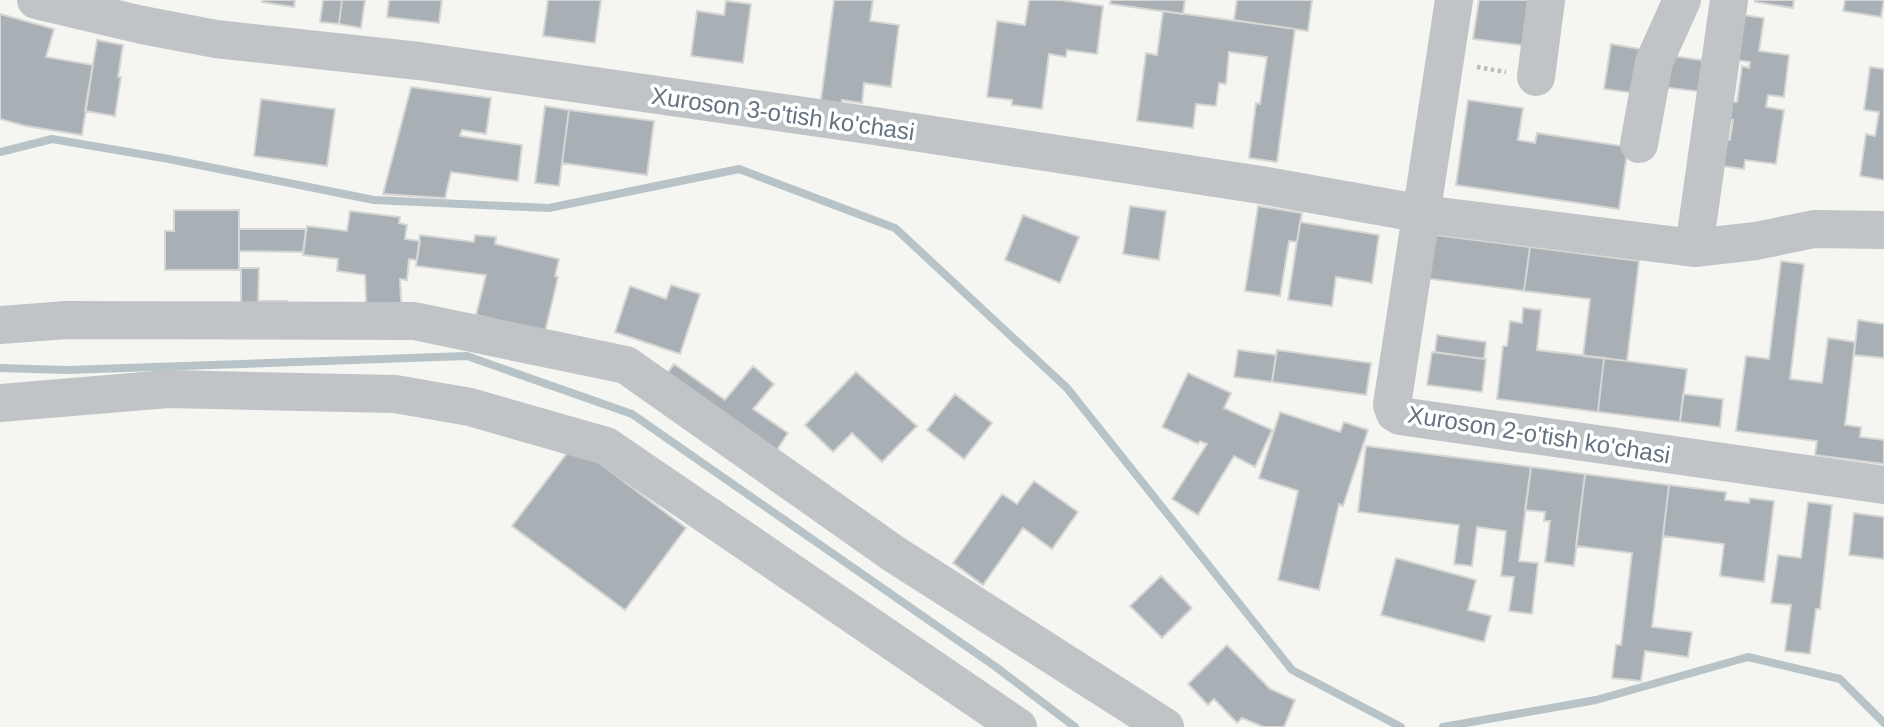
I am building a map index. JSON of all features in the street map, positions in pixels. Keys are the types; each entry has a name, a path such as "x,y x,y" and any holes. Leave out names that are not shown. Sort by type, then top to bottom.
{"street":[{"name":"Xuroson 3-o'tish ko'chasi","path":"36,0 143,13 216,39 419,61 861,124 1423,214 1694,248 1756,241 1814,229 1884,230"},
{"name":"Xuroson 2-o'tish ko'chasi","path":"1454,0 1392,408 1400,416 1884,485"},
{"path":"1536,77 1546,0"},
{"path":"1639,144 1654,62 1682,0"},
{"path":"1694,248 1729,0"},
{"path":"0,325 67,320 414,321 626,365 894,554 1165,727"},
{"path":"0,402 168,389 395,394 470,407 606,446 1018,727"}],"path":[{"path":"1445,61 1536,77"}],"building":[{"path":"295,0 294,7 262,2"},
{"path":"323,0 342,0 339,24 320,22"},
{"path":"342,0 365,0 361,28 339,24"},
{"path":"389,0 442,0 439,23 387,17"},
{"path":"548,0 601,0 595,43 543,36"},
{"path":"834,0 873,0 870,21 899,25 891,87 864,83 862,103 842,100 840,118 819,115"},
{"path":"1029,0 1061,0 1103,6 1097,54 1067,50 1066,57 1049,54 1042,109 1012,105 1012,100 987,97 997,21 1025,25"},
{"path":"1111,0 1185,0 1183,14 1110,4"},
{"path":"1237,0 1312,0 1308,31 1234,20"},
{"path":"1479,0 1534,0 1528,46 1473,39"},
{"path":"1755,0 1794,0 1793,8"},
{"path":"1845,0 1884,0 1881,17 1843,11"},
{"path":"726,1 751,4 743,63 691,56 697,11 724,15"},
{"path":"1163,11 1295,29 1277,162 1249,158 1256,103 1260,104 1267,57 1229,52 1226,84 1219,83 1216,106 1196,104 1193,128 1137,121 1146,53 1157,55"},
{"path":"0,14 54,29 46,57 93,65 82,135 0,119"},
{"path":"1736,14 1764,18 1759,51 1789,55 1784,97 1768,95 1766,107 1784,110 1776,164 1745,160 1744,169 1715,165 1719,139 1730,140 1733,120 1724,119 1727,101 1737,102 1742,66 1749,68 1750,62 1730,59"},
{"path":"97,40 123,45 115,116 85,111"},
{"path":"1611,44 1640,49 1634,93 1604,89"},
{"path":"1667,55 1707,61 1703,92 1662,87"},
{"path":"1870,67 1884,69 1884,180 1860,176 1866,134 1875,136 1879,112 1864,110"},
{"path":"411,87 491,98 486,134 462,130 460,136 522,145 518,181 451,172 445,198 383,194"},
{"path":"261,99 335,109 327,166 254,156"},
{"path":"1468,100 1523,108 1518,140 1535,143 1537,133 1628,147 1619,209 1456,185"},
{"path":"545,106 569,110 559,186 535,183"},
{"path":"569,110 654,121 647,175 562,163"},
{"path":"1130,206 1166,211 1159,260 1123,254"},
{"path":"1258,206 1302,213 1297,242 1289,241 1280,296 1245,291"},
{"path":"174,210 239,210 239,270 165,270 165,231 174,231"},
{"path":"350,211 400,217 399,223 407,225 405,239 420,241 417,260 409,259 407,280 400,279 402,319 367,321 365,275 337,271 338,259 303,255 307,226 347,231"},
{"path":"1023,215 1079,237 1060,283 1005,260"},
{"path":"1300,222 1379,235 1372,283 1336,277 1332,306 1288,300"},
{"path":"239,229 306,229 303,252 239,251"},
{"path":"1428,234 1530,247 1524,291 1423,278"},
{"path":"420,235 474,242 475,235 496,237 495,244 559,259 555,276 558,277 545,332 476,315 486,275 416,266"},
{"path":"1530,247 1639,261 1627,361 1583,356 1590,299 1524,291"},
{"path":"1781,261 1804,264 1790,379 1822,383 1828,338 1855,342 1845,425 1861,427 1860,437 1884,440 1884,464 1815,455 1817,441 1736,431 1746,356 1769,359"},
{"path":"241,268 259,268 258,301 288,301 241,320"},
{"path":"671,285 700,294 680,354 615,332 630,286 666,299"},
{"path":"1523,308 1541,310 1537,350 1604,358 1598,412 1497,399 1503,346 1507,346 1510,321 1522,323"},
{"path":"1858,320 1884,324 1884,358 1854,355"},
{"path":"1437,335 1486,342 1484,359 1435,352"},
{"path":"1238,350 1276,355 1272,382 1234,377"},
{"path":"1277,350 1371,363 1366,395 1272,382"},
{"path":"1432,352 1486,359 1482,392 1427,385"},
{"path":"1604,358 1687,369 1680,422 1598,412"},
{"path":"674,364 725,400 753,366 774,384 753,409 788,433 770,460 660,384"},
{"path":"856,372 917,426 882,462 852,433 833,452 805,425"},
{"path":"1188,373 1231,393 1224,408 1272,430 1255,467 1234,456 1198,515 1172,499 1207,444 1200,441 1198,444 1162,427"},
{"path":"955,394 992,423 964,459 927,430"},
{"path":"1683,394 1723,399 1720,427 1680,422"},
{"path":"1280,412 1340,432 1344,422 1368,430 1343,506 1339,504 1319,590 1278,580 1298,491 1259,478"},
{"path":"574,444 686,528 625,610 512,526"},
{"path":"1366,446 1531,467 1519,561 1538,563 1532,614 1509,611 1514,577 1501,576 1506,531 1477,527 1472,566 1454,564 1459,525 1358,512"},
{"path":"1531,467 1585,474 1574,566 1545,562 1550,521 1544,521 1545,512 1525,510"},
{"path":"1585,474 1669,485 1652,627 1692,632 1688,657 1645,651 1641,681 1612,678 1616,645 1621,645 1632,553 1576,546"},
{"path":"1034,481 1078,512 1052,549 1023,528 983,585 953,563 1002,494 1017,504"},
{"path":"1669,485 1726,492 1725,500 1749,503 1750,498 1774,501 1764,582 1720,576 1724,544 1663,536"},
{"path":"1808,502 1832,505 1820,609 1816,609 1810,654 1785,651 1791,605 1771,603 1778,555 1801,558"},
{"path":"1854,513 1884,517 1884,559 1849,555"},
{"path":"1396,558 1476,580 1468,610 1491,616 1484,642 1381,615"},
{"path":"1161,576 1192,608 1162,638 1130,606"},
{"path":"1227,645 1270,689 1295,700 1284,727 1264,727 1242,718 1237,723 1214,699 1208,705 1188,684"}],"waterway":[{"path":"0,152 52,139 169,159 374,200 549,208 739,169 895,228 1067,388 1292,670 1401,727"},
{"path":"0,368 67,370 467,356 632,414 996,667 1075,727"},
{"path":"1443,727 1596,700 1748,657 1840,679 1884,723"}]}
